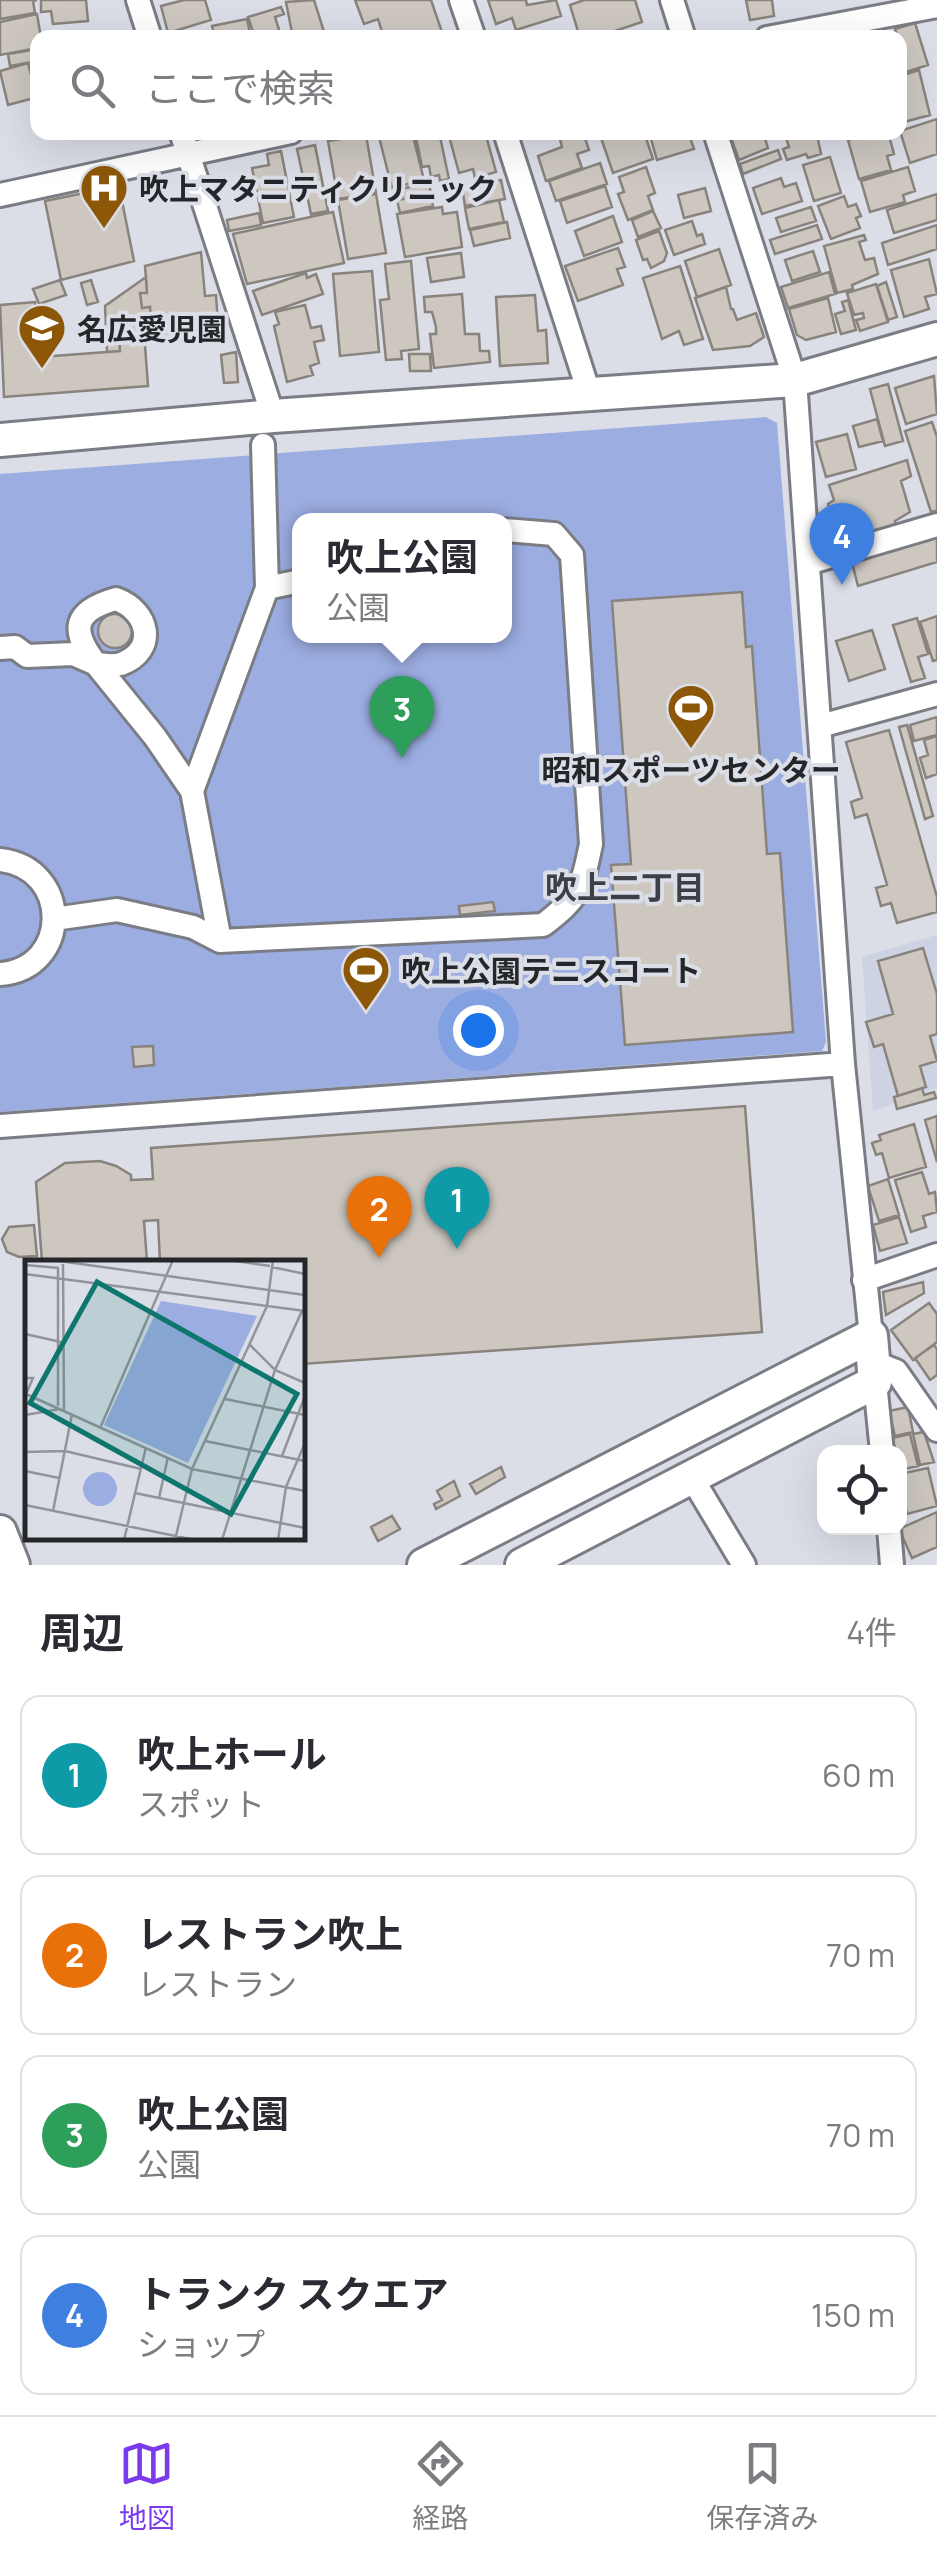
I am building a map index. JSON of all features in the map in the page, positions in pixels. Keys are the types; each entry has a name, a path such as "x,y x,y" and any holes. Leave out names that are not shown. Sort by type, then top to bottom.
{"street":[{"path":"138,0 147,30"},
{"path":"461,0 471,30"},
{"path":"672,0 681,30"},
{"path":"814,30 933,10"},
{"path":"0,195 184,144 219,140"},
{"path":"508,140 590,396"},
{"path":"718,140 795,380 844,1064 881,1445"},
{"path":"184,144 268,431 266,588 192,791"},
{"path":"0,440 268,431 590,396 795,380 937,339"},
{"path":"808,563 937,525"},
{"path":"54,919 117,910 193,926 220,941 543,925 570,905 584,880 591,844 572,555 554,534 512,531"},
{"path":"266,588 292,583"},
{"path":"0,648 15,647 26,656 72,654 96,664 155,736 192,791 220,941"},
{"path":"820,726 937,694"},
{"path":"0,860 24,866 36,875 52,902 54,919 50,939 40,956 24,968 0,974"},
{"path":"0,1126 844,1064"},
{"path":"864,1280 937,1255"},
{"path":"873,1360 896,1371 937,1430"},
{"path":"522,1565 692,1478 873,1360"},
{"path":"424,1565 458,1557 873,1360"},
{"path":"692,1478 744,1565"},
{"path":"0,1532 13,1565"},
{"path":"890,1535 892,1565"}],"shaded area":[{"path":"766,417 777,423 826,1042 822,1051 0,1112 0,474"},
{"path":"937,935 937,1088 873,1111 862,957"}],"building":[{"path":"0,0 37,0 33,1 35,13 0,19"},
{"path":"41,0 86,0 88,21 53,24 51,11 41,12"},
{"path":"205,0 211,20 167,30 161,6"},
{"path":"314,0 323,30 291,30 286,2"},
{"path":"355,0 431,0 441,30 381,30 378,19 364,24"},
{"path":"488,0 526,0 527,5 556,0 561,16 516,30 512,18 496,24"},
{"path":"584,0 635,0 642,22 618,30 578,30 570,5"},
{"path":"746,0 772,0 774,16 750,20"},
{"path":"281,7 284,14 275,17 279,30 252,30 248,17"},
{"path":"37,14 40,30 30,30 30,49 0,55 0,22"},
{"path":"247,19 249,30 213,30 212,26"},
{"path":"915,23 928,65 907,72 907,30 895,29"},
{"path":"30,50 30,62 10,66 8,54"},
{"path":"28,63 30,99 8,105 0,71"},
{"path":"919,70 930,115 907,121 907,74"},
{"path":"937,119 937,154 910,163 903,140 907,140 907,129"},
{"path":"367,140 376,193 338,199 328,141"},
{"path":"380,140 414,140 424,180 392,188"},
{"path":"417,140 441,140 449,179 431,177 429,166 422,167"},
{"path":"450,140 487,140 496,172 475,178 473,169 459,173"},
{"path":"560,140 586,140 589,150 577,154 582,168 546,181 538,156 562,147"},
{"path":"602,140 647,140 653,159 613,173"},
{"path":"651,140 691,140 694,149 657,160"},
{"path":"732,140 766,140 768,148 739,160"},
{"path":"787,140 818,140 821,154 787,160 783,149 789,147"},
{"path":"848,140 890,140 894,154 887,156 891,170 859,179"},
{"path":"315,145 328,211 311,214 297,149"},
{"path":"778,150 781,159 743,174 740,164"},
{"path":"281,151 294,217 263,223 252,168 269,165 267,154"},
{"path":"830,157 841,193 814,201 803,165"},
{"path":"600,163 607,184 556,201 549,181"},
{"path":"646,167 655,193 648,196 653,210 628,220 618,194 624,192 619,177"},
{"path":"908,167 915,191 903,195 905,202 870,212 861,181"},
{"path":"781,178 784,187 796,183 802,201 762,214 753,188"},
{"path":"501,180 505,199 465,206 462,187"},
{"path":"429,183 433,206 400,213 400,189"},
{"name":"吹上マタニティクリニック","path":"119,186 134,261 61,280 45,201"},
{"path":"605,186 612,207 567,223 560,201"},
{"path":"705,188 711,211 684,218 678,195"},
{"path":"376,194 386,253 348,259 338,200"},
{"path":"937,194 937,220 894,233 887,210"},
{"path":"844,196 848,207 856,204 860,228 831,239 818,206"},
{"path":"499,200 504,222 469,229 465,208"},
{"path":"442,207 443,214 457,212 462,247 405,257 397,214"},
{"path":"811,207 816,221 781,232 776,218"},
{"path":"653,211 661,228 638,237 632,220"},
{"path":"333,212 344,263 247,284 233,234"},
{"path":"259,213 261,225 229,231 227,220"},
{"path":"613,216 622,242 584,256 575,231"},
{"path":"692,221 697,236 702,234 705,244 674,255 665,230"},
{"path":"507,222 510,238 474,246 470,230"},
{"path":"817,225 822,239 775,254 770,240"},
{"path":"937,225 937,249 888,265 882,243"},
{"path":"659,231 667,253 664,261 651,268 647,259 643,260 636,240"},
{"path":"864,235 866,240 859,242 865,260 874,258 878,274 852,285 853,289 837,293 824,246"},
{"path":"618,248 625,267 617,269 623,285 578,301 565,266"},
{"path":"719,249 731,285 697,297 685,261"},
{"path":"813,251 820,272 792,281 785,260"},
{"path":"201,252 205,296 216,295 219,337 153,343 150,307 142,308 140,293 147,293 145,266"},
{"path":"461,253 464,277 431,282 427,258"},
{"path":"929,259 937,294 925,297 929,309 904,317 891,270"},
{"path":"411,261 419,349 401,351 402,359 386,360 380,300 389,299 385,264"},
{"path":"680,266 703,339 684,345 679,331 662,339 643,278"},
{"path":"372,271 379,352 340,356 333,274"},
{"path":"829,272 835,294 788,308 781,287"},
{"path":"306,273 307,278 316,274 323,294 262,315 253,291"},
{"path":"146,277 147,293 140,293 142,308 150,307 151,317 118,320 120,351 107,352 105,306"},
{"path":"60,280 66,295 39,304 33,289"},
{"path":"91,280 98,302 87,305 81,283"},
{"path":"886,282 897,317 888,320 877,286"},
{"path":"876,284 888,322 860,331 856,320 864,318 863,313 854,315 847,293"},
{"path":"726,287 737,320 756,313 764,337 750,346 713,350 695,298"},
{"path":"462,294 465,334 479,334 480,351 489,351 490,362 434,368 430,334 436,334 436,327 432,312 425,312 424,297"},
{"path":"535,295 538,331 546,330 548,363 500,366 496,297"},
{"path":"828,298 836,332 806,340 797,335 789,309"},
{"path":"848,300 856,330 841,334 835,314 845,311 842,302"},
{"path":"35,302 40,357 120,351 118,320 143,318 148,386 4,397 0,305"},
{"path":"305,305 311,328 321,326 324,340 314,342 319,363 310,366 313,375 287,382 274,326 279,324 275,312"},
{"path":"236,352 238,382 224,383 221,355"},
{"path":"409,354 430,354 431,371 410,371"},
{"path":"934,376 937,414 906,424 895,388"},
{"path":"888,384 903,441 885,446 870,389"},
{"path":"877,419 883,441 859,447 853,426"},
{"path":"932,422 937,437 937,510 931,512 905,431"},
{"path":"847,434 856,469 826,477 816,442"},
{"path":"907,460 911,476 901,481 910,512 895,521 896,526 862,539 861,534 839,540 828,504 834,500 829,485"},
{"path":"937,537 937,562 858,586 852,563"},
{"name":"昭和スポーツセンター","path":"742,592 746,647 752,646 767,854 780,853 793,1032 625,1045 611,865 631,864 612,601"},
{"path":"115,614 127,619 132,631 127,643 115,648 103,643 98,631 103,619"},
{"path":"937,616 937,660 933,661 920,622"},
{"path":"917,618 928,654 918,657 925,678 911,682 893,625"},
{"path":"872,630 885,669 849,681 836,641"},
{"path":"937,717 937,735 914,741 910,725"},
{"path":"907,725 933,816 925,819 899,727"},
{"path":"889,730 937,897 937,912 897,923 891,903 881,906 876,888 887,885 867,814 855,818 851,802 862,798 846,742"},
{"path":"937,736 937,774 926,778 920,758 928,755 924,740"},
{"path":"493,902 495,911 460,915 459,906"},
{"path":"923,948 937,994 937,1034 930,1036 937,1061 920,1066 926,1087 898,1096 883,1044 874,1047 866,1022 893,1014 878,961"},
{"path":"153,1046 154,1065 134,1067 132,1047"},
{"path":"922,1088 924,1095 934,1092 936,1098 897,1109 894,1097"},
{"path":"745,1106 762,1332 305,1364 305,1260 160,1260 158,1220 144,1221 147,1260 42,1260 36,1182 65,1163 100,1161 131,1175 131,1180 153,1179 151,1148"},
{"path":"937,1116 937,1162 925,1120"},
{"path":"914,1124 926,1167 889,1178 882,1153 876,1155 872,1143 881,1140 879,1135"},
{"path":"922,1172 929,1194 935,1192 937,1212 923,1216 926,1227 911,1232 895,1180"},
{"path":"888,1179 899,1215 879,1221 868,1186"},
{"path":"899,1217 907,1243 880,1251 873,1225"},
{"path":"34,1225 37,1256 19,1257 7,1252 2,1239 9,1227"},
{"path":"923,1282 924,1293 886,1315 883,1292"},
{"path":"929,1303 937,1314 937,1342 913,1360 891,1330"},
{"path":"934,1345 937,1375 930,1380 915,1358"},
{"path":"908,1407 913,1432 895,1436 889,1411"},
{"path":"924,1432 934,1462 920,1465 913,1434"},
{"path":"910,1434 918,1466 907,1468 907,1445 894,1445 892,1438"},
{"path":"501,1467 505,1477 476,1494 470,1484"},
{"path":"928,1468 937,1506 907,1514 907,1472"},
{"path":"454,1481 460,1496 436,1509 434,1504 442,1500 437,1491"},
{"path":"937,1512 937,1547 912,1558 902,1535 907,1535 907,1525"},
{"path":"392,1516 400,1529 378,1541 371,1527"}],"place":[{"name":"吹上マタニティクリニック","path":"104,230"},
{"name":"名広愛児園","path":"42,370"},
{"name":"トランク スクエア","path":"842,585"},
{"name":"昭和スポーツセンター","path":"691,750"},
{"name":"吹上公園","path":"402,758"},
{"name":"吹上公園テニスコート","path":"366,1012"},
{"name":"吹上ホール","path":"457,1249"},
{"name":"レストラン吹上","path":"379,1258"}],"district":[{"name":"吹上二丁目","path":"625,887"}]}
